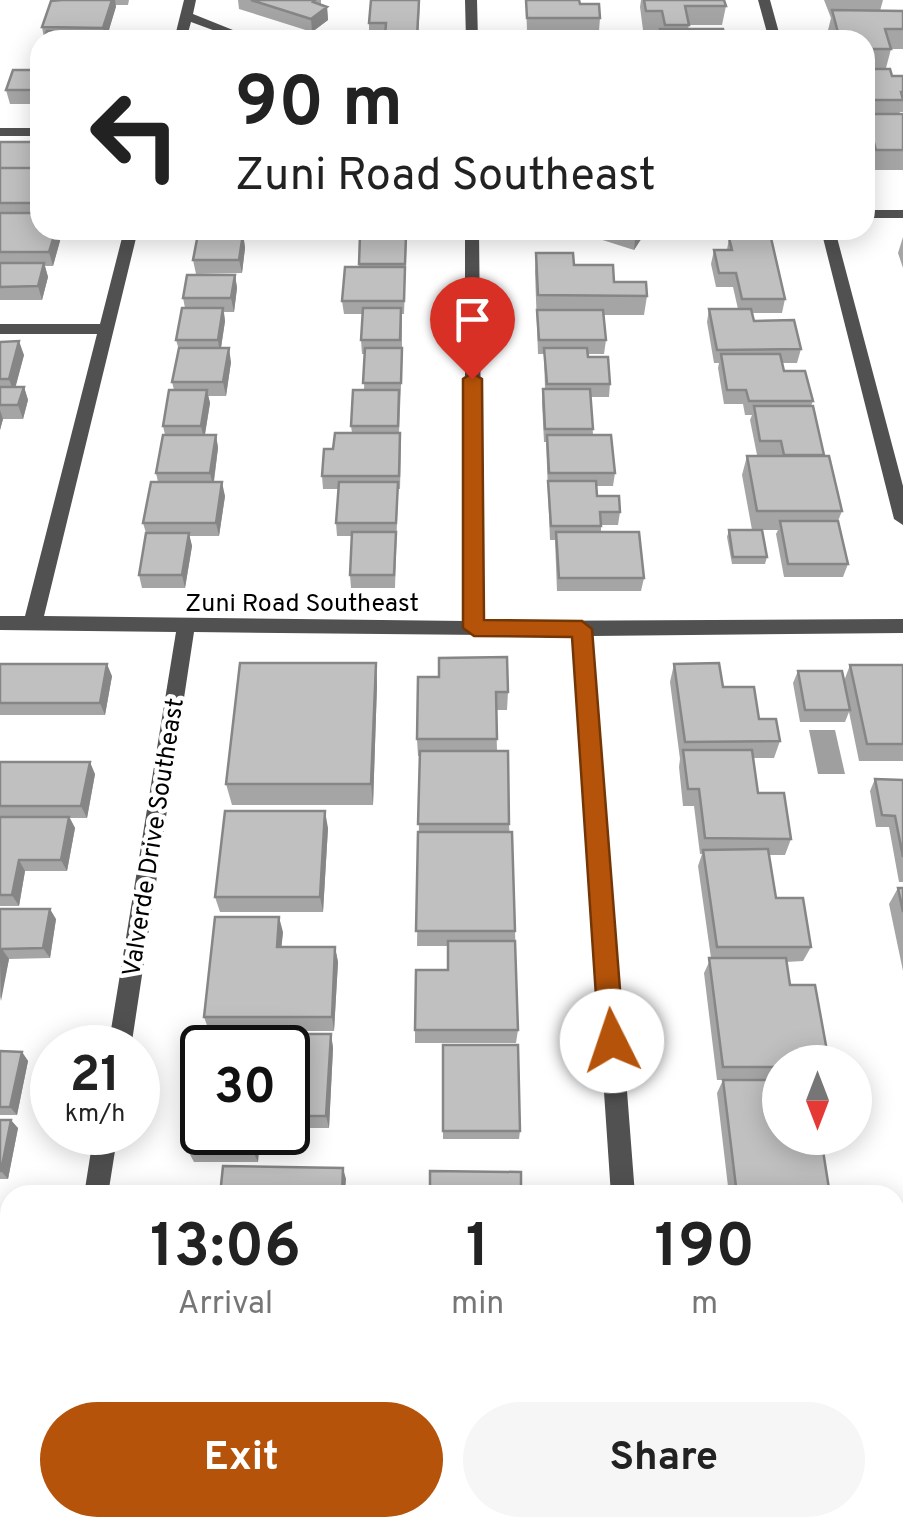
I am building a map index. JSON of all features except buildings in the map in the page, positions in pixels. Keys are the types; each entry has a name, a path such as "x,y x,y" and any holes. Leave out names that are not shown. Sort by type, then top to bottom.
{"street":[{"path":"182,30 190,0"},
{"path":"472,0 472,30"},
{"path":"764,0 772,30"},
{"path":"186,16 224,30"},
{"path":"0,132 30,132"},
{"path":"875,214 903,214"},
{"path":"33,623 128,240"},
{"path":"472,240 474,628"},
{"path":"831,240 903,518"},
{"path":"0,329 106,329"},
{"name":"Zuni Road Southeast","path":"0,623 582,629 903,626"},
{"name":"Valverde Drive Southeast","path":"124,1025 186,626"},
{"path":"582,629 622,1185"},
{"path":"98,1185 102,1155"}],"shaded area":[{"path":"809,730 835,730 845,774 818,774"}],"route":[{"path":"472,379 474,628 582,629 612,1041"}]}
